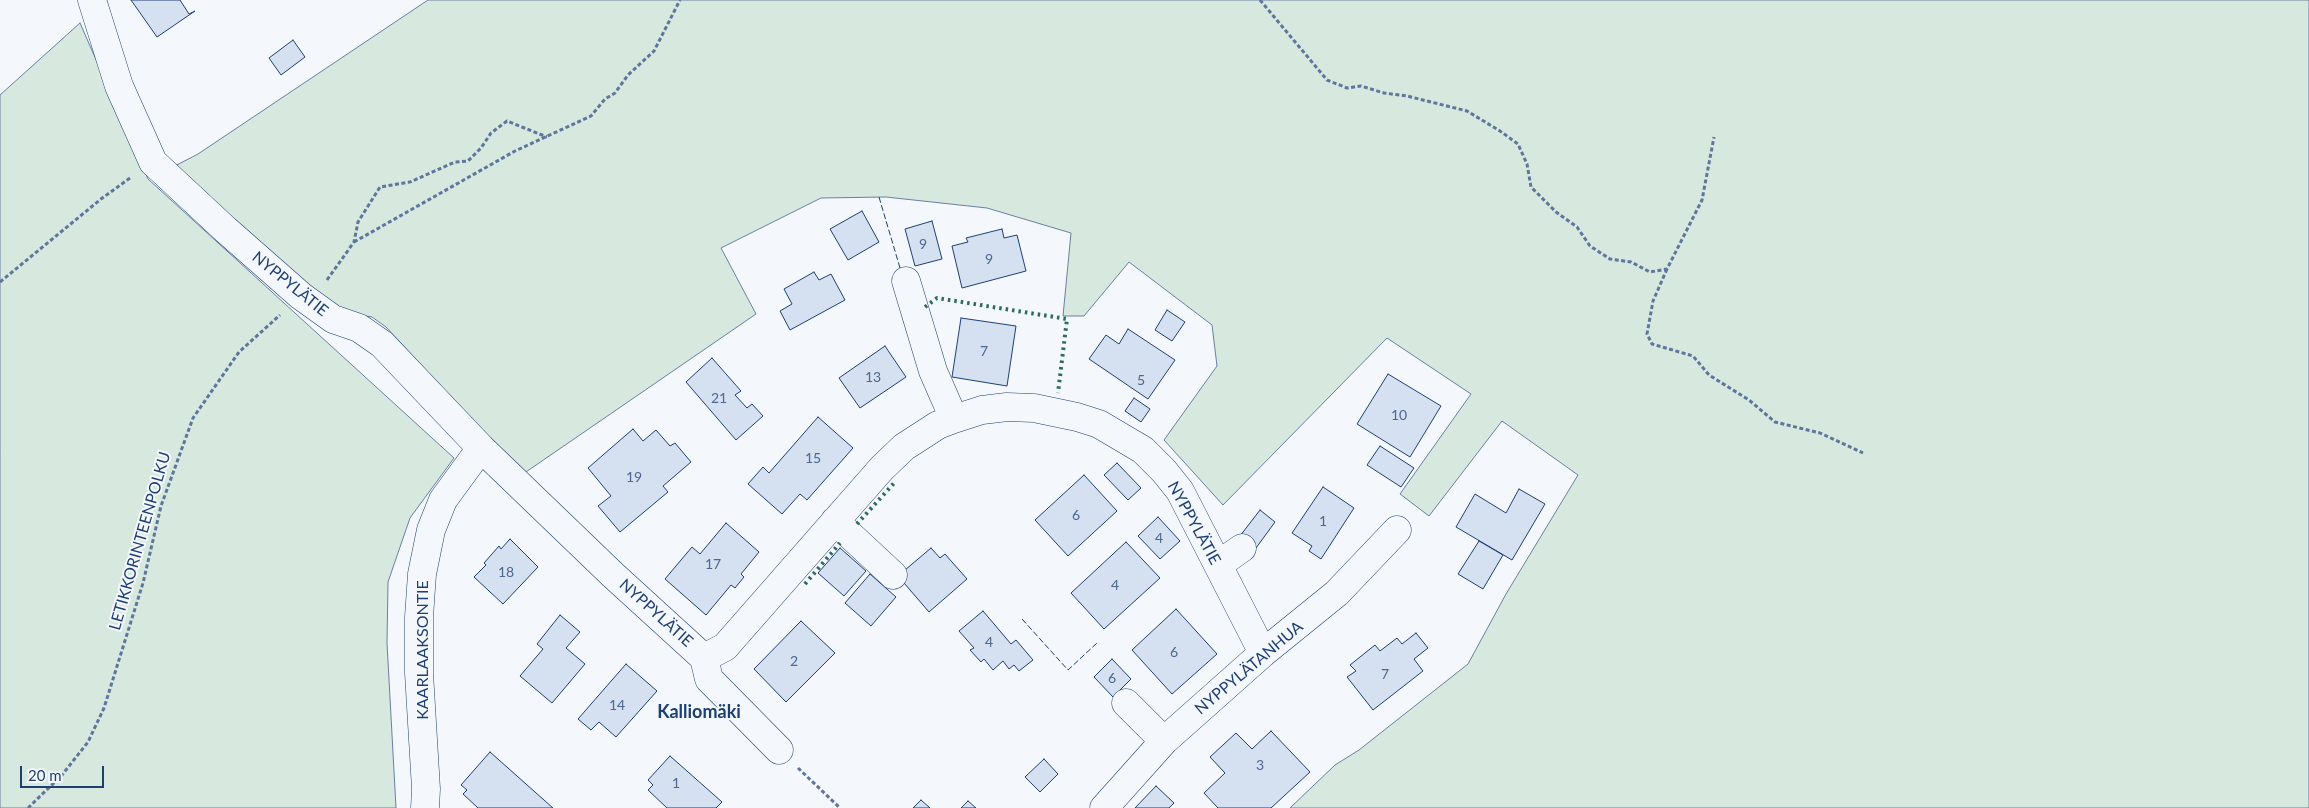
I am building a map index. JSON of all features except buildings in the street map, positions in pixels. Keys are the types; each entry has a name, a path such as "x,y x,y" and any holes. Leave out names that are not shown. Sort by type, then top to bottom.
{"street":[{"name":"NYPPYLÄTIE","path":"92,0 119,86 153,162 301,296 333,319 359,328 382,344 481,448 704,658 725,647 882,468 904,448 938,425 994,408 1034,408 1085,420 1120,436 1143,450 1164,471 1180,492 1263,653"},
{"path":"906,281 933,371 954,419"},
{"name":"KAARLAAKSONTIE","path":"425,808 426,789 419,664 422,574 431,530 443,500 481,448"},
{"path":"835,521 893,575"},
{"name":"NYPPYLÄTANHUA","path":"1104,808 1164,741 1263,653 1337,593 1397,530"},
{"path":"1218,564 1242,548"},
{"path":"704,658 709,679 779,750"},
{"path":"1126,703 1164,741"}],"path":[{"path":"354,242 383,227 431,197 591,116 605,99 615,94 628,75 654,51 680,0"},
{"path":"1260,0 1327,80 1347,88 1361,86 1384,93 1415,98 1467,111 1518,144 1527,164 1531,186 1556,212 1576,227 1590,246 1610,259 1631,262 1650,272 1667,269"},
{"path":"354,242 358,222 380,187 410,182 455,162 468,161 481,148 491,133 507,121 547,137"},
{"path":"1714,137 1702,200 1653,301 1647,334 1652,344 1692,356 1709,375 1748,400 1774,422 1820,433 1863,453"},
{"path":"0,282 102,198 153,162"},
{"name":"LETIKKORINTEENPOLKU","path":"28,808 62,775 88,742 104,708 143,583 161,506 192,418 239,352 301,296 327,281 354,242"},
{"path":"779,750 840,808"}],"shaded area":[{"path":"428,0 2309,0 2309,808 1290,808 1335,765 1359,750 1468,664 1506,594 1578,475 1502,421 1429,516 1400,494 1471,394 1387,338 1223,505 1164,440 1217,366 1212,325 1129,262 1084,316 1063,316 1071,233 987,208 886,197 821,198 721,248 756,314 523,474 386,327 372,317 345,313 318,295 173,167 198,154"},
{"path":"80,23 148,179 454,458 410,518 388,582 387,643 396,808 0,808 0,95"}],"hedge":[{"path":"925,307 937,298 1067,319 1058,393"},
{"path":"857,524 895,482"},
{"path":"805,584 840,543"}],"fence":[{"path":"879,197 900,268"},
{"path":"1022,619 1068,670 1097,643"}],"district":[{"name":"Kalliomäki","path":"699,712"}]}
